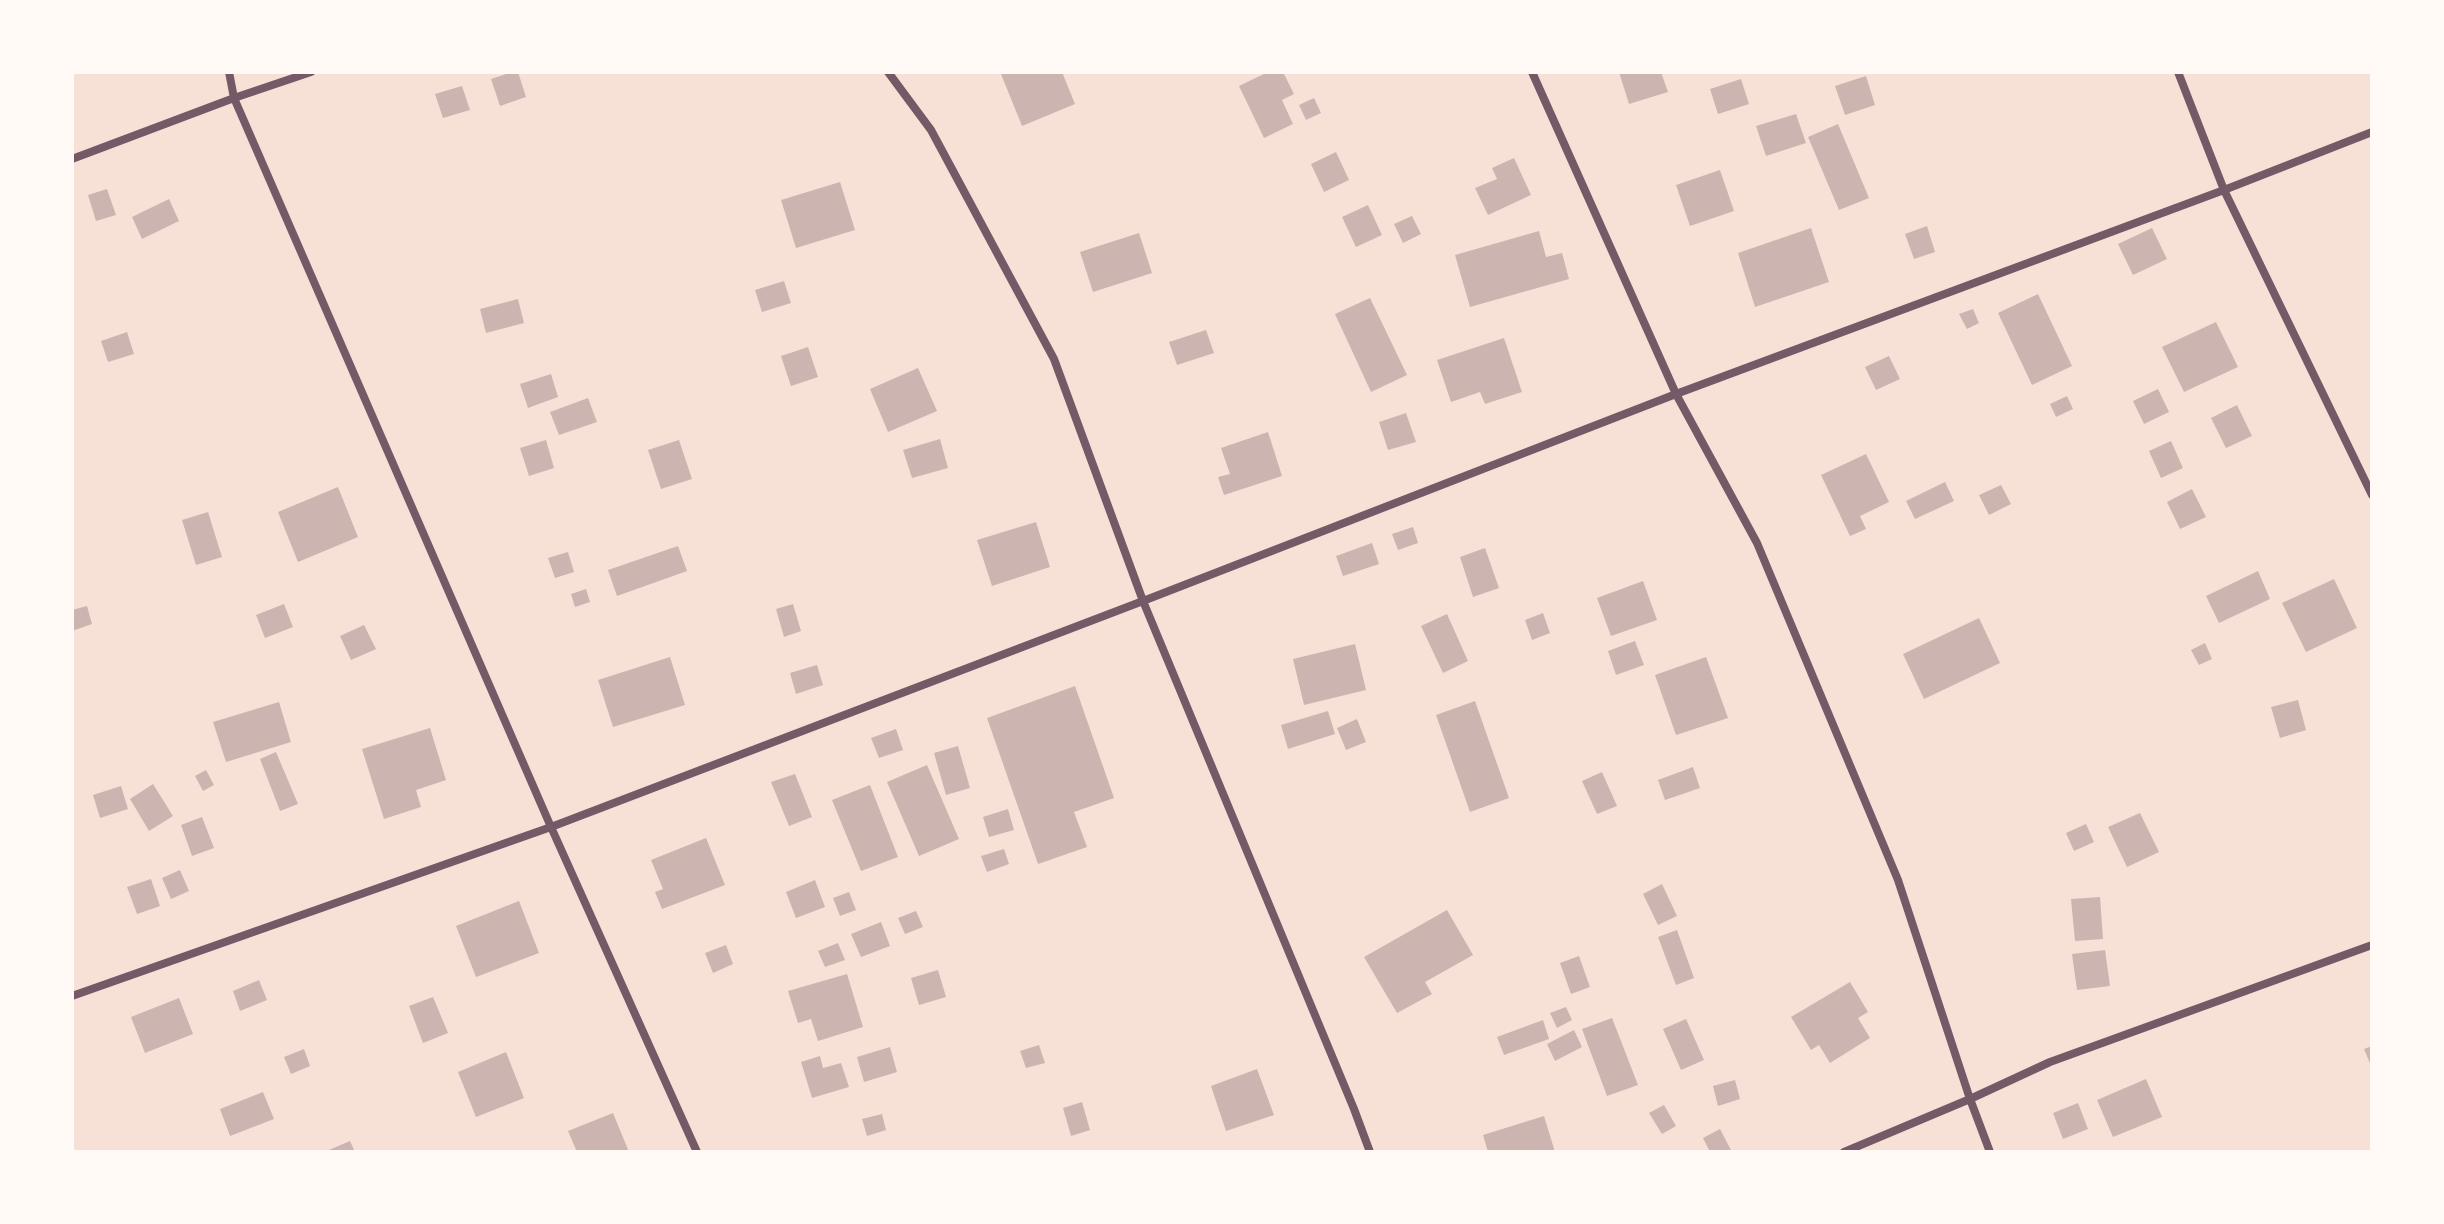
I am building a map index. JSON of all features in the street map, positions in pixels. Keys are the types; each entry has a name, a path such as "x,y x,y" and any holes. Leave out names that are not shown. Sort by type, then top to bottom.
{"street":[{"path":"229,72 234,98 551,827 697,1152"},
{"path":"72,159 311,72"},
{"path":"888,72 931,130 1054,359 1143,601 1370,1152"},
{"path":"1532,72 1676,394 1757,543 1898,880 1990,1152"},
{"path":"2178,72 2224,190 2372,495"},
{"path":"72,996 551,827 1676,394 2372,132"},
{"path":"1844,1152 2050,1062 2372,945"}],"building":[{"path":"518,72 526,97 500,106 491,79"},
{"path":"1062,72 1075,104 1022,126 1001,74"},
{"path":"1268,72 1283,72 1294,94 1282,100 1293,124 1264,138 1239,86"},
{"path":"1619,72 1661,72 1668,92 1629,104"},
{"path":"1866,76 1875,105 1845,115 1835,86"},
{"path":"1741,79 1749,104 1718,114 1710,89"},
{"path":"462,86 470,110 443,118 435,94"},
{"path":"1314,98 1321,113 1306,120 1299,105"},
{"path":"1796,114 1806,143 1766,156 1756,126"},
{"path":"1838,124 1869,198 1839,210 1808,137"},
{"path":"1336,152 1349,180 1324,192 1311,164"},
{"path":"1514,158 1531,195 1488,215 1475,188 1497,179 1492,168"},
{"path":"1720,170 1734,211 1690,226 1676,185"},
{"path":"840,182 855,230 796,248 781,200"},
{"path":"107,189 116,215 96,221 88,195"},
{"path":"169,199 179,221 142,239 132,217"},
{"path":"1368,205 1382,235 1356,247 1342,217"},
{"path":"1412,216 1421,234 1403,243 1394,224"},
{"path":"1927,226 1935,252 1914,259 1905,234"},
{"path":"1811,228 1829,282 1755,307 1738,253"},
{"path":"2152,228 2167,259 2133,275 2118,244"},
{"path":"1539,231 1546,257 1562,253 1569,279 1470,307 1455,255"},
{"path":"1139,233 1152,273 1093,292 1080,252"},
{"path":"784,281 791,303 762,312 755,290"},
{"path":"2038,294 2072,366 2032,385 1998,313"},
{"path":"1370,298 1407,375 1371,392 1335,314"},
{"path":"518,299 524,323 486,333 480,309"},
{"path":"1973,309 1979,323 1967,329 1959,314"},
{"path":"2216,322 2238,367 2184,392 2162,347"},
{"path":"1206,330 1214,353 1177,365 1169,342"},
{"path":"127,332 134,354 108,362 101,341"},
{"path":"1504,338 1522,392 1485,404 1480,392 1451,402 1437,360"},
{"path":"808,347 818,377 791,386 781,356"},
{"path":"1889,356 1900,379 1876,390 1865,367"},
{"path":"918,368 937,411 888,432 870,389"},
{"path":"551,374 558,397 528,408 520,384"},
{"path":"2158,389 2169,412 2144,424 2133,401"},
{"path":"2067,396 2073,409 2056,417 2050,404"},
{"path":"588,398 597,422 559,435 550,412"},
{"path":"2237,405 2252,436 2226,448 2211,418"},
{"path":"1406,413 1416,442 1388,450 1379,422"},
{"path":"1268,432 1282,476 1224,495 1218,477 1230,474 1221,448"},
{"path":"940,439 948,468 912,478 903,450"},
{"path":"546,440 554,468 529,476 520,448"},
{"path":"679,440 692,479 661,489 648,450"},
{"path":"2171,441 2183,468 2161,478 2149,451"},
{"path":"1866,454 1889,502 1860,516 1866,529 1850,536 1821,475"},
{"path":"1945,482 1954,501 1915,519 1906,501"},
{"path":"2001,485 2011,504 1989,515 1979,495"},
{"path":"338,487 358,537 298,562 278,512"},
{"path":"2192,489 2206,517 2180,529 2167,502"},
{"path":"208,512 222,557 196,565 182,520"},
{"path":"1036,522 1050,567 992,586 977,540"},
{"path":"1413,527 1418,543 1398,550 1392,534"},
{"path":"1372,543 1379,564 1343,576 1336,556"},
{"path":"678,546 687,571 617,596 608,570"},
{"path":"1485,548 1499,588 1473,597 1460,557"},
{"path":"568,552 574,572 555,578 548,558"},
{"path":"2258,571 2270,599 2219,623 2206,596"},
{"path":"2334,579 2357,628 2306,652 2282,603"},
{"path":"1643,581 1657,620 1611,636 1597,598"},
{"path":"586,589 590,602 575,607 571,594"},
{"path":"284,604 293,627 265,638 256,615"},
{"path":"793,604 801,631 784,637 776,609"},
{"path":"87,606 92,624 72,631 72,610"},
{"path":"1543,613 1550,633 1532,640 1525,620"},
{"path":"1447,614 1468,661 1443,673 1421,626"},
{"path":"1979,618 2000,663 1924,699 1903,654"},
{"path":"364,625 376,649 351,660 340,636"},
{"path":"1635,641 1644,665 1616,675 1608,651"},
{"path":"2205,643 2212,659 2199,665 2191,650"},
{"path":"1355,644 1366,690 1304,705 1293,659"},
{"path":"670,657 685,705 613,727 598,680"},
{"path":"1706,657 1728,718 1676,735 1655,675"},
{"path":"817,665 823,685 796,694 790,673"},
{"path":"1075,686 1114,798 1074,812 1087,847 1038,864 987,718"},
{"path":"2298,700 2306,730 2280,738 2271,707"},
{"path":"1475,701 1509,798 1470,812 1436,715"},
{"path":"279,702 291,742 226,762 213,722"},
{"path":"1328,711 1335,734 1288,749 1281,725"},
{"path":"1357,719 1366,742 1346,750 1337,728"},
{"path":"430,728 446,780 416,790 421,807 384,819 362,749"},
{"path":"896,729 903,750 879,758 871,738"},
{"path":"958,746 970,788 946,795 934,753"},
{"path":"276,752 298,804 280,811 260,759"},
{"path":"927,765 959,839 919,856 887,782"},
{"path":"1693,767 1700,788 1665,800 1658,780"},
{"path":"206,770 214,785 203,791 195,776"},
{"path":"1602,772 1617,806 1597,814 1582,781"},
{"path":"795,774 812,817 789,826 771,782"},
{"path":"153,784 173,816 149,831 130,799"},
{"path":"870,785 898,857 861,871 832,800"},
{"path":"121,786 128,809 100,818 93,795"},
{"path":"1008,809 1014,830 989,837 983,817"},
{"path":"2140,813 2159,852 2127,867 2108,827"},
{"path":"202,817 214,848 192,856 181,825"},
{"path":"2086,824 2094,842 2074,851 2066,833"},
{"path":"706,838 725,885 662,909 655,892 663,889 651,860"},
{"path":"1004,849 1009,864 987,872 981,856"},
{"path":"180,870 189,891 171,899 162,878"},
{"path":"151,879 160,906 137,914 127,887"},
{"path":"815,880 825,907 796,918 786,892"},
{"path":"1662,884 1677,916 1658,925 1643,894"},
{"path":"849,892 856,910 840,916 833,898"},
{"path":"2100,897 2103,939 2075,941 2071,899"},
{"path":"519,901 539,953 476,977 456,926"},
{"path":"1447,910 1473,955 1425,982 1432,994 1397,1013 1364,957"},
{"path":"916,911 923,927 905,934 898,918"},
{"path":"881,922 890,946 861,957 851,934"},
{"path":"1677,930 1694,978 1676,985 1658,937"},
{"path":"838,943 845,960 825,967 818,951"},
{"path":"726,945 733,964 713,973 705,953"},
{"path":"2105,950 2110,986 2077,990 2072,954"},
{"path":"1579,956 1590,987 1571,994 1560,963"},
{"path":"938,970 946,997 919,1005 911,978"},
{"path":"847,974 863,1027 818,1041 811,1019 798,1023 788,991"},
{"path":"259,980 267,1000 240,1011 233,991"},
{"path":"1850,982 1868,1012 1858,1018 1870,1038 1830,1063 1819,1045 1811,1050 1791,1017"},
{"path":"433,997 448,1033 423,1043 409,1006"},
{"path":"179,998 193,1034 145,1053 131,1017"},
{"path":"1566,1007 1572,1020 1557,1028 1550,1013"},
{"path":"1612,1018 1638,1085 1607,1096 1582,1029"},
{"path":"1686,1019 1704,1060 1681,1070 1663,1029"},
{"path":"1543,1020 1549,1039 1504,1055 1497,1037"},
{"path":"1574,1030 1582,1047 1555,1061 1547,1044"},
{"path":"1039,1045 1045,1063 1026,1068 1020,1051"},
{"path":"2372,1046 2372,1068 2364,1049"},
{"path":"890,1047 897,1072 864,1082 857,1057"},
{"path":"304,1049 310,1066 291,1074 284,1057"},
{"path":"506,1052 524,1098 476,1117 458,1072"},
{"path":"820,1056 823,1068 841,1063 849,1087 812,1098 801,1062"},
{"path":"1257,1069 1274,1115 1226,1131 1211,1086"},
{"path":"2146,1079 2162,1117 2113,1137 2097,1100"},
{"path":"1735,1080 1740,1099 1718,1106 1713,1086"},
{"path":"263,1092 274,1119 230,1136 220,1109"},
{"path":"1082,1102 1090,1130 1071,1136 1063,1108"},
{"path":"2078,1103 2088,1129 2063,1139 2053,1113"},
{"path":"1664,1105 1676,1126 1662,1134 1649,1113"},
{"path":"613,1113 629,1152 577,1152 568,1131"},
{"path":"882,1114 886,1130 867,1136 862,1119"},
{"path":"1544,1116 1555,1152 1488,1152 1483,1135"},
{"path":"1720,1129 1732,1152 1710,1152 1703,1138"},
{"path":"350,1141 355,1152 324,1152"}]}
